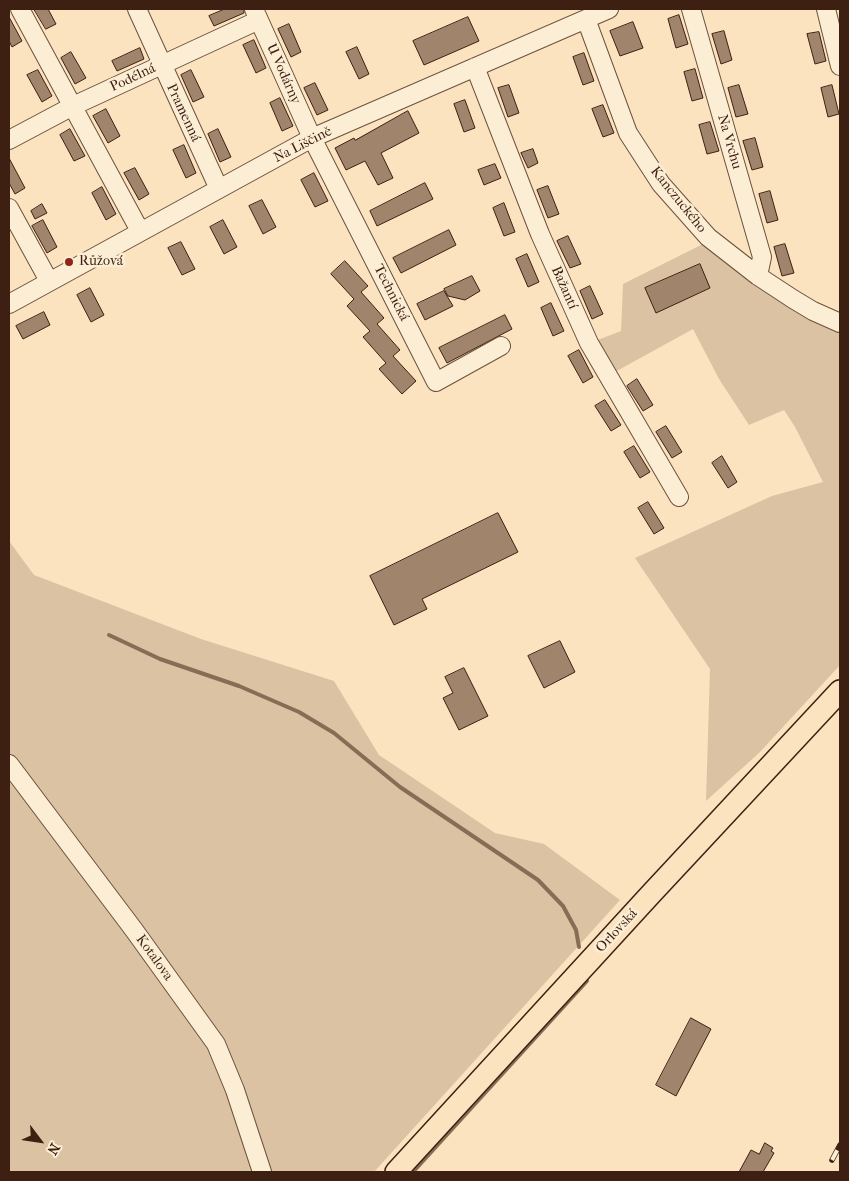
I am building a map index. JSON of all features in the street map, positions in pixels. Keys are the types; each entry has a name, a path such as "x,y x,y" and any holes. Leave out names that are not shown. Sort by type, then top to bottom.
{"main road":[{"name":"Orlovská","path":"396,1172 840,691"}],"street":[{"path":"20,9 140,231"},
{"name":"Pramenná","path":"137,9 219,189"},
{"name":"Na Liščině","path":"9,304 312,138 609,9"},
{"name":"Na Vrchu","path":"691,9 762,258 758,276"},
{"path":"826,9 840,66"},
{"name":"Podélná","path":"9,140 73,106 161,65 256,14"},
{"name":"U Vodárny","path":"256,14 312,138"},
{"name":"Kanczuckého","path":"586,19 628,133 661,184 708,237 758,276 813,311 840,323"},
{"name":"Bažantí","path":"475,67 540,234 589,343 679,497"},
{"name":"Technická","path":"312,138 436,382 501,346"},
{"path":"9,208 49,281"},
{"name":"Kotalova","path":"9,764 134,930 216,1044 235,1090 262,1172"}],"shaded area":[{"path":"707,242 840,328 840,665 760,752 706,801 710,669 635,558 772,496 823,482 795,427 784,410 749,425 719,379 693,329 613,373 595,341 621,331 623,284"},
{"path":"9,541 34,575 201,639 334,681 379,755 495,833 544,844 620,900 374,1172 9,1172"}],"building":[{"path":"34,9 48,9 56,24 46,29"},
{"path":"225,9 244,9 244,13 214,26 209,16"},
{"path":"679,15 688,44 676,48 668,19"},
{"path":"9,17 22,41 12,47 9,41"},
{"path":"468,17 479,41 424,65 413,41"},
{"path":"633,22 643,48 620,56 610,31"},
{"path":"289,24 301,52 291,57 278,29"},
{"path":"724,31 732,60 721,64 712,34"},
{"path":"819,32 826,61 815,64 807,34"},
{"path":"254,40 266,68 256,73 243,45"},
{"path":"357,47 369,74 359,79 346,52"},
{"path":"140,48 144,59 117,71 112,61"},
{"path":"71,52 86,78 75,84 61,58"},
{"path":"584,53 594,81 583,85 573,57"},
{"path":"695,69 703,98 692,101 684,72"},
{"path":"38,70 52,96 42,102 27,75"},
{"path":"191,70 204,97 193,102 181,75"},
{"path":"315,83 328,110 317,115 304,88"},
{"path":"509,85 519,113 508,117 498,88"},
{"path":"739,85 748,114 736,117 728,88"},
{"path":"832,85 839,114 828,117 821,88"},
{"path":"280,98 293,126 282,131 270,103"},
{"path":"465,100 475,128 464,132 454,104"},
{"path":"603,105 614,133 603,137 592,109"},
{"path":"106,109 120,136 108,143 93,116"},
{"path":"408,111 419,133 381,153 393,178 378,185 365,161 346,170 335,148 354,138 355,140"},
{"path":"710,122 719,151 707,154 699,125"},
{"path":"70,129 85,156 74,161 60,135"},
{"path":"218,129 231,157 220,162 208,134"},
{"path":"755,138 763,167 752,170 743,141"},
{"path":"184,145 196,173 186,178 173,150"},
{"path":"533,149 538,163 528,168 521,153"},
{"path":"9,158 25,188 15,194 9,183"},
{"path":"495,164 501,178 484,185 478,170"},
{"path":"135,168 149,194 139,200 124,173"},
{"path":"314,173 328,201 315,207 301,180"},
{"path":"425,183 433,199 377,226 370,211"},
{"path":"548,186 559,214 548,218 537,190"},
{"path":"102,187 116,214 106,220 92,193"},
{"path":"770,191 778,220 767,223 759,194"},
{"path":"262,200 276,227 263,234 249,206"},
{"path":"504,203 515,232 504,236 493,208"},
{"path":"42,204 47,213 35,219 31,211"},
{"path":"43,220 57,247 47,253 32,226"},
{"path":"223,220 237,247 224,254 210,227"},
{"path":"449,230 456,245 401,273 393,258"},
{"path":"568,236 581,264 570,268 557,241"},
{"path":"181,242 195,269 182,275 168,248"},
{"path":"785,244 794,273 782,276 774,247"},
{"path":"527,254 539,282 528,287 516,259"},
{"path":"345,261 368,286 361,292 384,318 377,324 400,350 393,356 416,381 402,394 379,369 386,363 363,337 370,331 347,306 354,299 331,274"},
{"path":"700,264 710,288 656,313 645,288"},
{"path":"472,276 480,291 465,300 448,296 444,289"},
{"path":"590,286 603,314 592,319 580,291"},
{"path":"90,288 104,315 91,322 77,295"},
{"path":"444,291 453,306 425,320 417,304"},
{"path":"551,303 564,331 553,336 541,308"},
{"path":"44,312 50,325 23,339 16,326"},
{"path":"505,315 512,329 447,363 439,348"},
{"path":"579,350 593,377 583,383 568,356"},
{"path":"637,379 653,405 643,411 627,386"},
{"path":"605,400 621,425 611,431 595,406"},
{"path":"666,426 682,452 672,458 656,432"},
{"path":"634,446 650,472 640,478 624,452"},
{"path":"722,456 737,482 728,488 712,463"},
{"path":"648,502 664,528 654,534 638,508"},
{"path":"498,513 518,552 422,599 427,609 394,625 370,576"},
{"path":"560,641 575,672 544,688 528,656"},
{"path":"464,668 488,716 459,730 443,698 453,693 445,677"},
{"path":"691,1018 711,1029 676,1096 656,1085"},
{"path":"765,1143 773,1148 771,1151 774,1153 763,1172 739,1172 751,1150 759,1154"}],"waterway":[{"path":"109,635 160,659 239,686 299,712 334,733 400,787 538,880 563,906 576,930 579,947"},
{"path":"413,1172 587,981"}],"railway":[{"path":"832,1160 840,1145"}],"place":[{"name":"Růžová","path":"69,262"}]}
